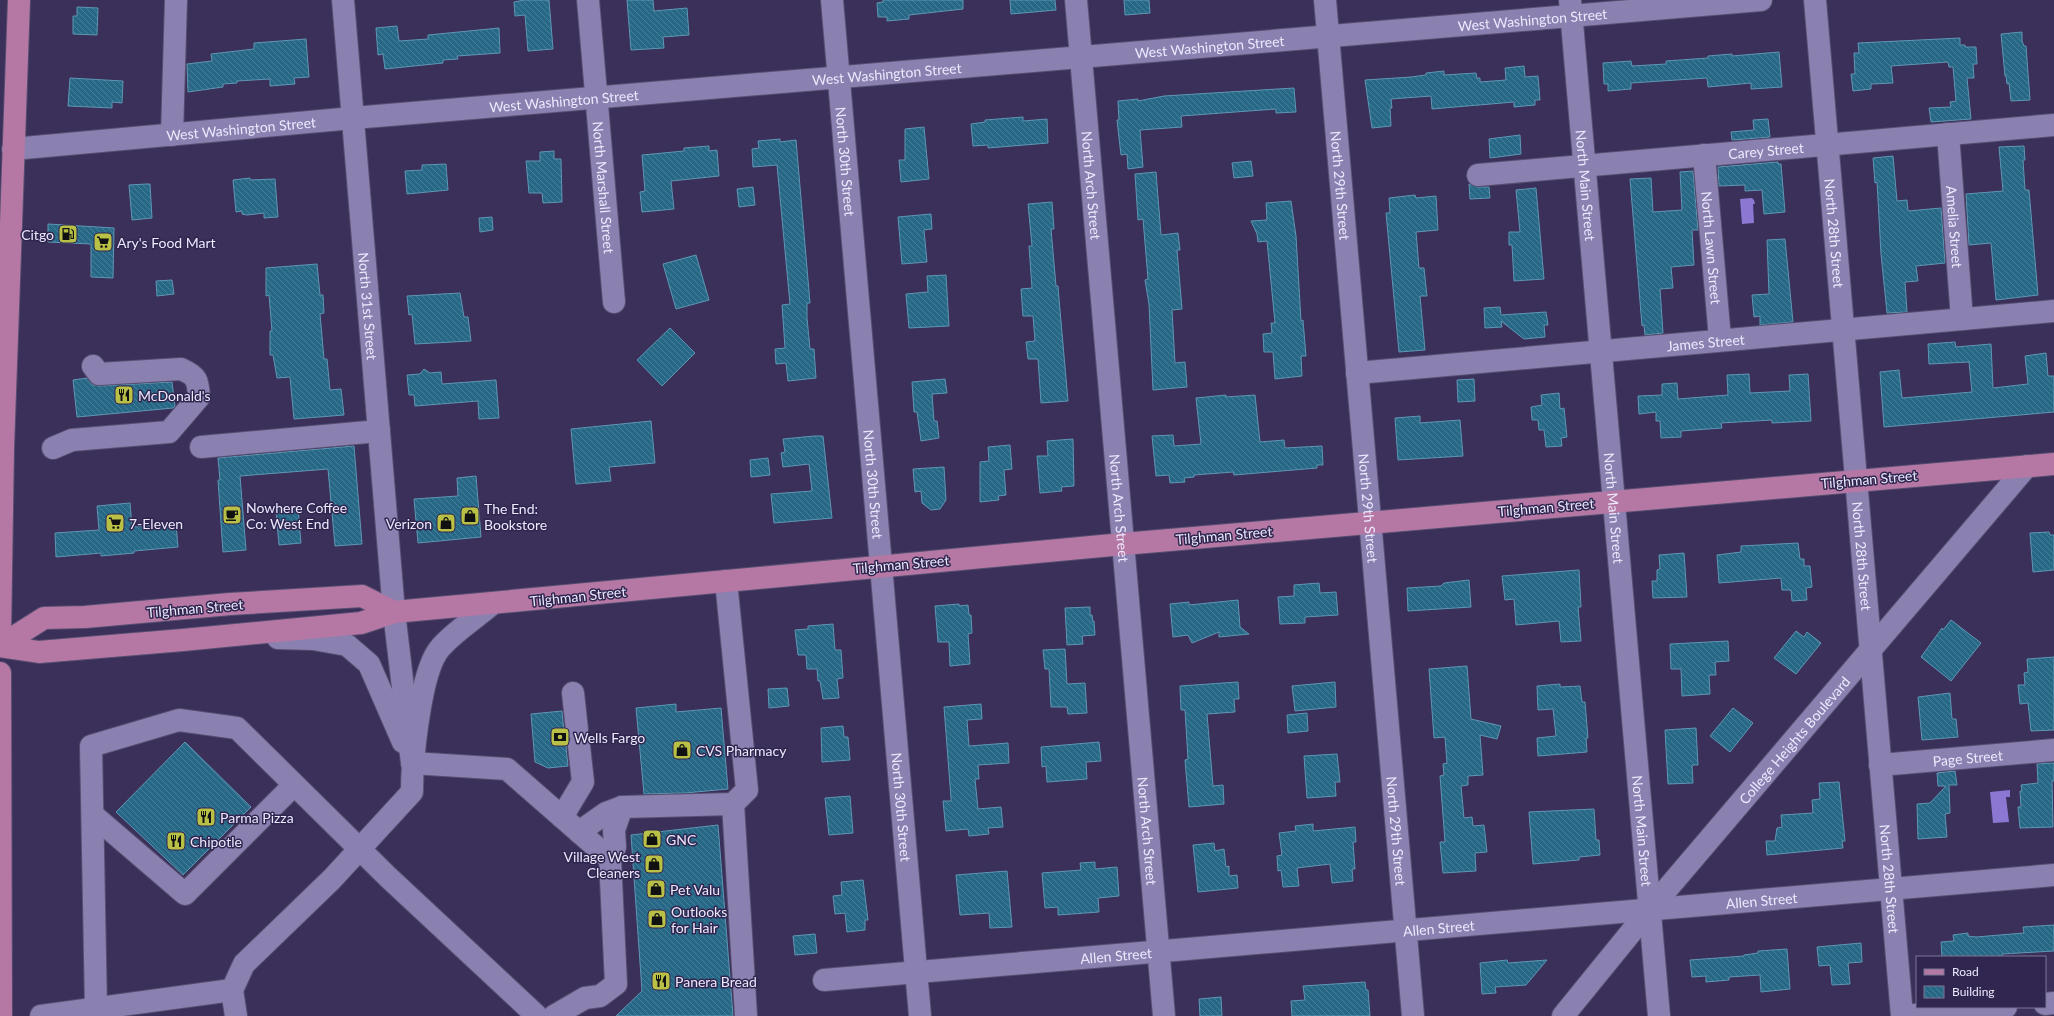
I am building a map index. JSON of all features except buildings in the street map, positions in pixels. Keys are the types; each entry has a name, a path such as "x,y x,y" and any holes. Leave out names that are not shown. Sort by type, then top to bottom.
{"main road":[{"path":"0,635 6,207 13,149 19,0"},
{"name":"Tilghman Street","path":"0,646 39,652 361,624 394,612 492,604 880,566 1370,522 2054,464"},
{"name":"Tilghman Street","path":"0,646 44,618 85,617 230,604 362,596 394,612"},
{"path":"0,672 1,1016"}],"street":[{"path":"172,135 176,0"},
{"name":"North 31st Street","path":"343,0 394,612 412,763"},
{"name":"North Marshall Street","path":"588,0 614,302"},
{"name":"North 30th Street","path":"832,0 920,1016"},
{"name":"North Arch Street","path":"1076,0 1164,1016"},
{"name":"North 29th Street","path":"1324,0 1413,1016"},
{"name":"West Washington Street","path":"13,149 353,118 597,99 1328,36 1571,8 1761,0"},
{"name":"North 28th Street","path":"1815,0 1842,330 1902,1016"},
{"name":"North Main Street","path":"1571,8 1659,1016"},
{"name":"Carey Street","path":"1478,175 2054,125"},
{"name":"Amelia Street","path":"1948,134 1962,319"},
{"name":"North Lawn Street","path":"1704,155 1720,339"},
{"name":"James Street","path":"1357,372 1720,339 1842,330 2054,311"},
{"path":"53,448 72,440 169,432 199,397 198,382 192,374 181,369 100,374 93,366"},
{"path":"201,447 378,431"},
{"name":"College Heights Boulevard","path":"1563,1016 1650,909 2027,466"},
{"path":"579,832 606,813 622,807 733,804 747,790 737,678 726,581"},
{"path":"236,1016 232,990 244,964 360,849 412,792 412,763 425,679 440,648 492,604"},
{"path":"224,636 313,639 347,645 368,664 412,763"},
{"path":"562,817 583,782 573,692"},
{"path":"96,1008 91,746 179,720 237,728 360,849 537,1016"},
{"name":"Page Street","path":"1880,765 2054,750"},
{"path":"412,763 507,769 610,859"},
{"path":"92,815 185,894 294,785"},
{"path":"733,804 746,1016"},
{"path":"554,1016 585,998 600,996 616,984 610,859 615,847 614,830 622,807"},
{"name":"Allen Street","path":"824,980 2054,875"},
{"path":"40,1016 232,990"},
{"path":"1902,1016 1994,1008"}],"shaded area":[{"path":"1752,198 1755,204 1753,204 1754,223 1742,224 1740,199"},
{"path":"2010,790 2010,797 2006,797 2009,822 1993,823 1990,792"}],"place":[{"name":"Citgo","path":"68,234"},
{"name":"Ary's Food Mart","path":"103,242"},
{"name":"McDonald's","path":"124,395"},
{"name":"Nowhere Coffee Co: West End","path":"232,515"},
{"name":"The End: Bookstore","path":"470,516"},
{"name":"7-Eleven","path":"115,523"},
{"name":"Verizon","path":"446,523"},
{"name":"Wells Fargo","path":"560,737"},
{"name":"CVS Pharmacy","path":"682,750"},
{"name":"Parma Pizza","path":"206,817"},
{"name":"GNC","path":"652,839"},
{"name":"Chipotle","path":"176,841"},
{"name":"Village West Cleaners","path":"654,864"},
{"name":"Pet Valu","path":"656,889"},
{"name":"Outlooks for Hair","path":"657,919"},
{"name":"Panera Bread","path":"661,981"}]}
